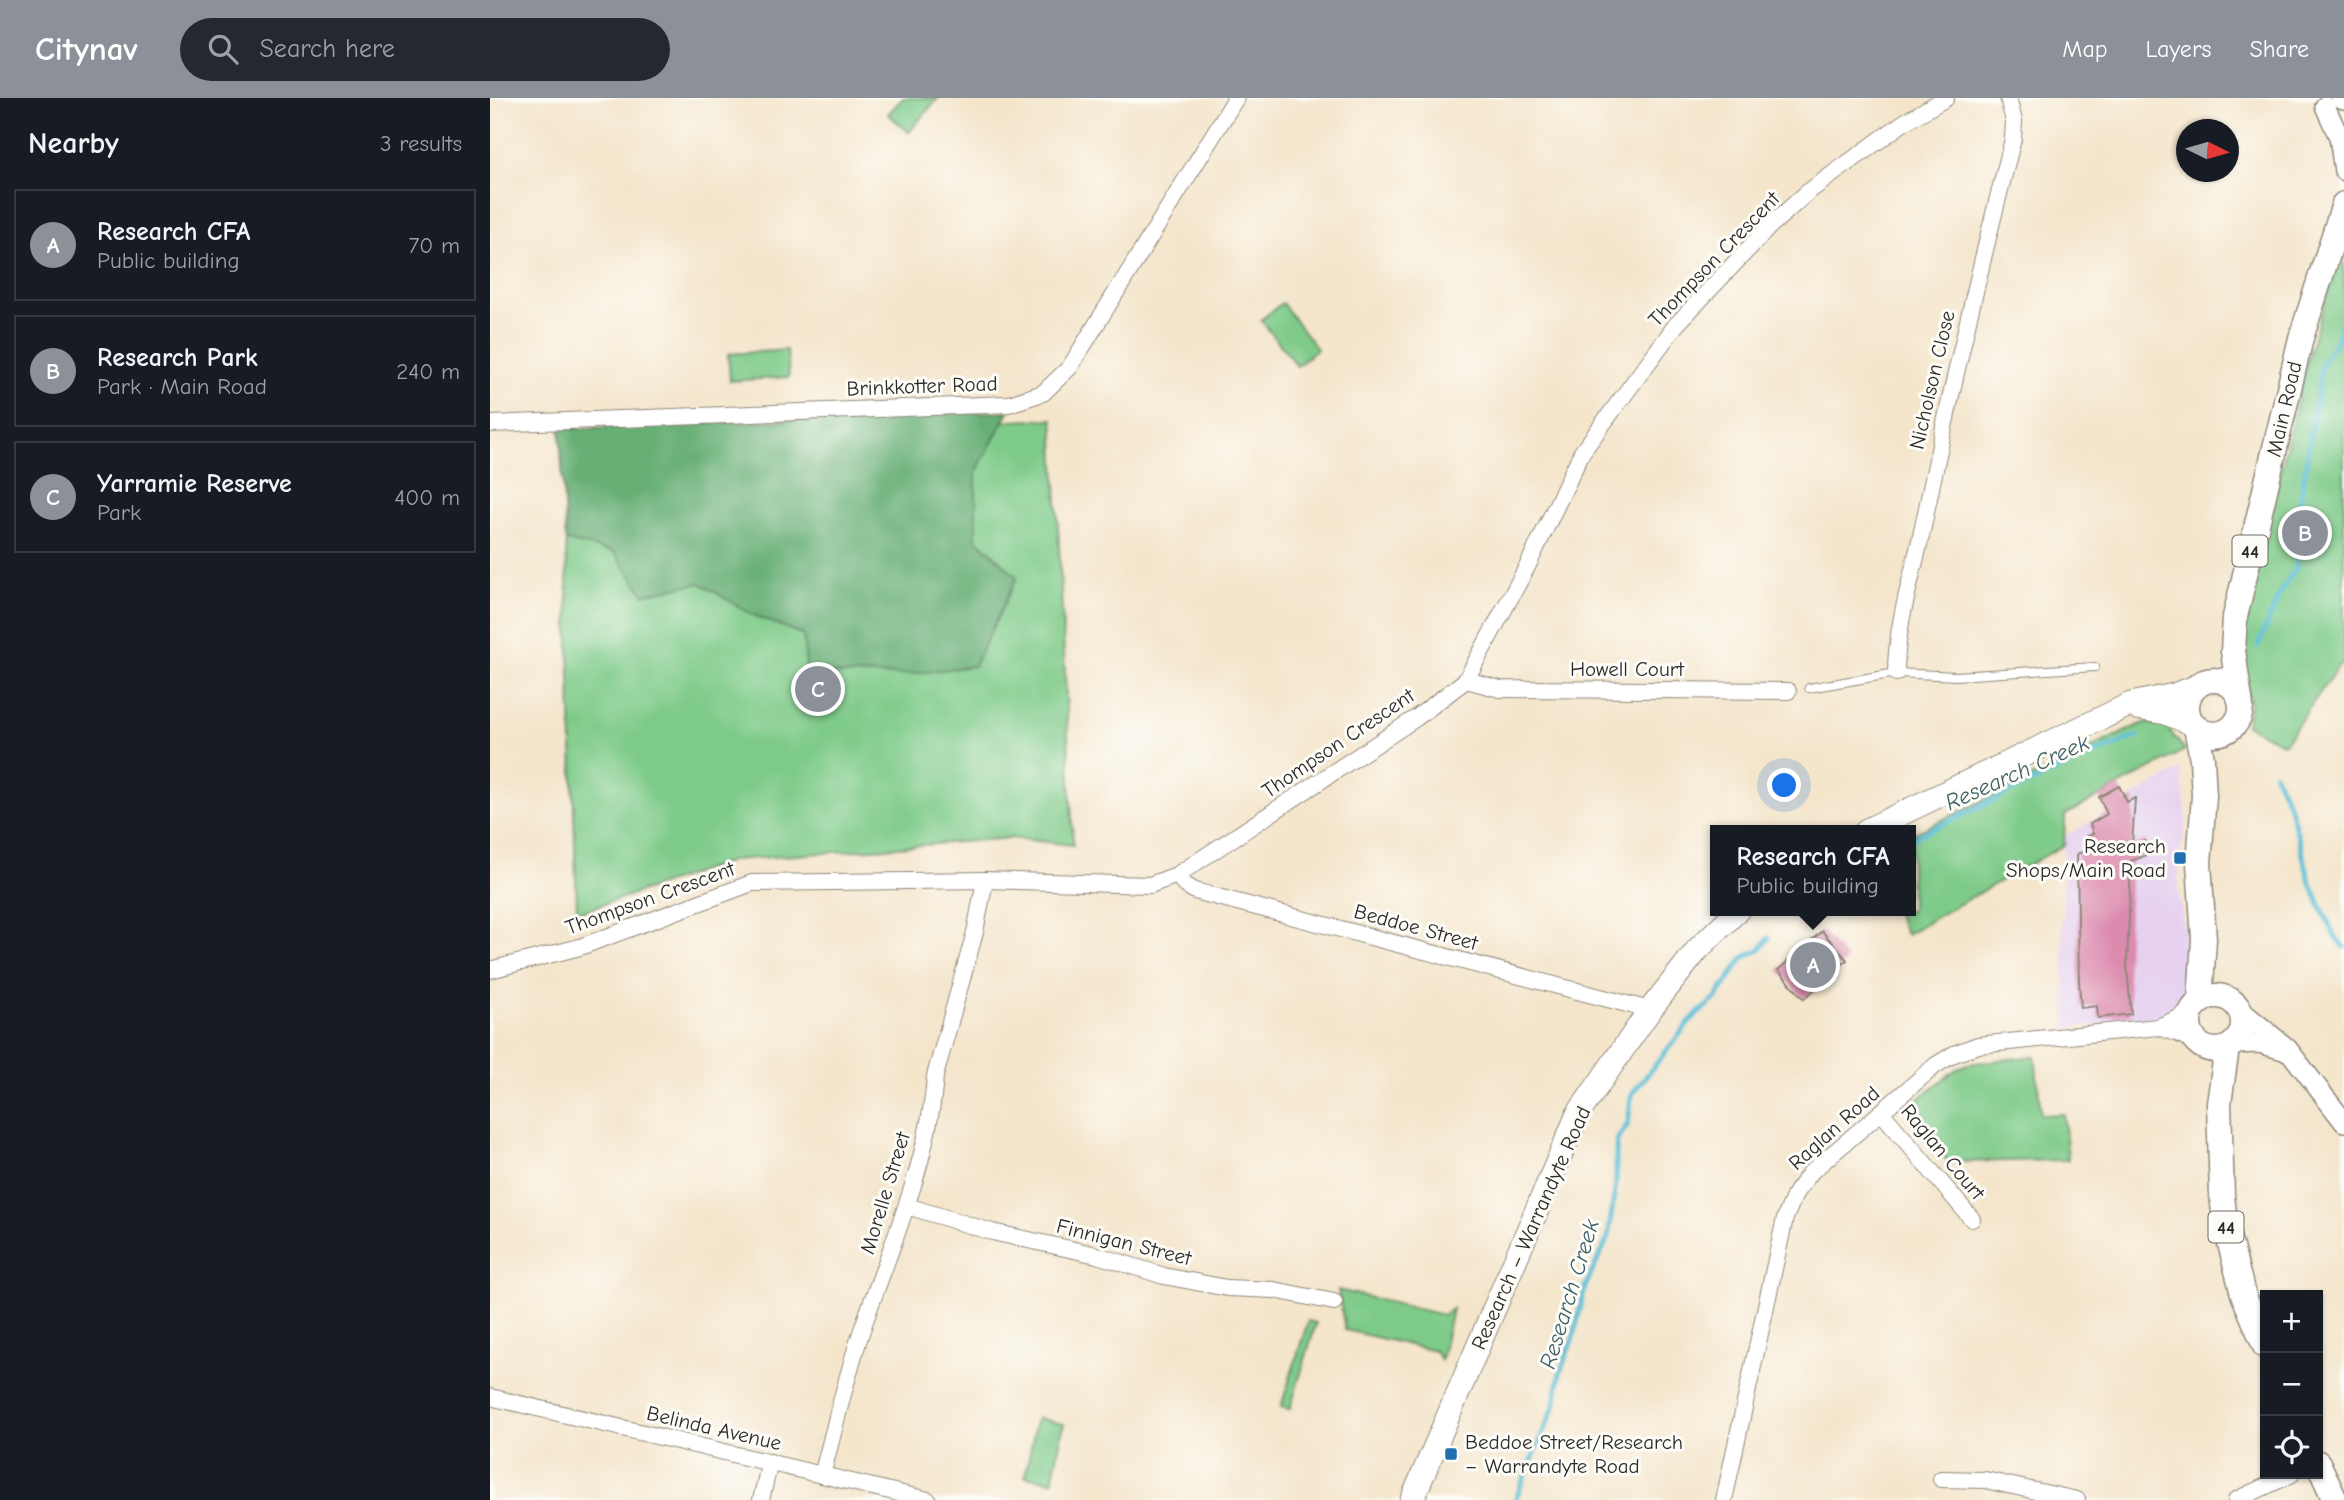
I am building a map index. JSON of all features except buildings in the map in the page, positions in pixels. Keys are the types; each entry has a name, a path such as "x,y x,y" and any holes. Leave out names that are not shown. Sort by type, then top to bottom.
{"main road":[{"name":"Main Road","path":"2204,796 2220,747 2240,714 2233,651 2235,617 2304,325 2344,204"},
{"name":"Main Road","path":"2198,1003 2204,939 2199,863 2204,796 2202,759 2188,705 2189,697 2200,685 2235,617"},
{"path":"1878,825 2138,702 2174,695 2214,680 2227,684 2240,700"},
{"path":"2123,709 2147,708 2176,716 2214,734 2233,726"},
{"name":"Research – Warrandyte Road","path":"1412,1500 1578,1114 1650,1010 1698,949 1732,916"},
{"name":"Main Road","path":"2204,939 2215,971 2236,1006"},
{"path":"2213,996 2236,1006 2243,1024 2238,1038 2215,1045 2189,1028 2192,1011 2198,1003 2213,996"},
{"name":"44","path":"2215,1045 2222,1196 2231,1254 2243,1294 2260,1334"},
{"path":"2323,1474 2335,1500"}],"street":[{"name":"Brinkkotter Road","path":"490,424 1009,404 1044,393 1070,367 1236,98"},
{"name":"Thompson Crescent","path":"490,970 580,947 752,883 985,880 1150,885 1177,875 1416,718 1466,680 1528,565 1582,452 1676,325 1770,226 1808,192 1903,122 1946,98"},
{"name":"Nicholson Close","path":"1896,673 1896,642 1924,525 1974,288 2012,139 2014,121 2008,98"},
{"path":"2332,100 2344,118"},
{"path":"2332,100 2344,171"},
{"name":"Howell Court","path":"1466,680 1500,689 1788,691"},
{"name":"Beddoe Street","path":"1177,875 1185,885 1195,891 1650,1010"},
{"name":"Morelle Street","path":"822,1475 864,1324 919,1167 933,1098 934,1076 975,932 985,880"},
{"name":"Raglan Road","path":"1724,1500 1785,1218 1796,1192 1811,1172 1936,1065 1954,1054 1978,1045 2158,1027 2179,1018 2198,1003"},
{"path":"2236,1006 2281,1042 2344,1122"},
{"name":"Raglan Road","path":"2158,1027 2215,1045"},
{"path":"2215,1045 2250,1042 2267,1044 2292,1056"},
{"name":"Raglan Court","path":"1882,1113 1972,1219"},
{"name":"Finnigan Street","path":"907,1206 992,1232 1097,1255 1164,1276 1227,1287 1274,1290 1334,1302"},
{"name":"Belinda Avenue","path":"490,1397 928,1500"},
{"path":"761,1500 770,1462"},
{"path":"1941,1479 1986,1480 2077,1500"},
{"path":"2236,1500 2281,1479"}],"lane":[{"path":"1810,688 1896,673 1956,676 2095,667"}],"shaded area":[{"path":"2181,769 2187,821 2179,858 2178,890 2188,946 2186,994 2171,1016 2066,1028 2062,930 2064,837"}],"green space":[{"path":"903,98 938,98 909,132 888,114"},
{"path":"2344,239 2344,664 2340,664 2284,744 2246,725 2250,704 2241,642 2306,362"},
{"path":"1282,303 1317,349 1297,366 1261,320"},
{"path":"787,350 789,377 730,381 728,354"},
{"path":"1009,411 976,472 976,538 1017,577 974,666 900,675 807,674 803,635 753,615 700,583 644,594 614,552 566,541 560,429"},
{"path":"1053,419 1073,845 1011,838 734,860 577,913 563,444"},
{"path":"2149,723 2165,726 2185,750 2065,815 2064,845 1906,934 1897,916 1916,916 1916,833 2139,725"},
{"path":"2035,1056 2041,1115 2064,1114 2068,1160 1948,1162 1914,1121 1916,1101 1955,1070 1967,1064"},
{"path":"1338,1290 1443,1315 1452,1309 1441,1360 1435,1351 1345,1330"},
{"path":"1308,1321 1316,1323 1290,1409 1281,1407"},
{"path":"1037,1418 1064,1424 1052,1481 1025,1476"}],"waterway":[{"name":"Research Creek","path":"2258,646 2281,591 2297,566 2295,542 2299,507 2321,369 2337,339 2344,314"},
{"name":"Research Creek","path":"1916,837 2085,757 2138,736"},
{"path":"2274,773 2290,807 2310,882 2334,935 2344,947"},
{"name":"Research Creek","path":"1515,1500 1554,1407 1560,1373 1574,1335 1585,1287 1608,1238 1616,1183 1617,1140 1628,1124 1634,1091 1693,1018 1716,998 1743,958 1759,950 1769,938"}],"place":[{"name":"Research Park","path":"2305,533"},
{"name":"Yarramie Reserve","path":"818,689"},
{"name":"Research Shops/Main Road","path":"2180,858"},
{"name":"Research CFA","path":"1813,965"},
{"name":"Beddoe Street/Research – Warrandyte Road","path":"1451,1454"}]}
